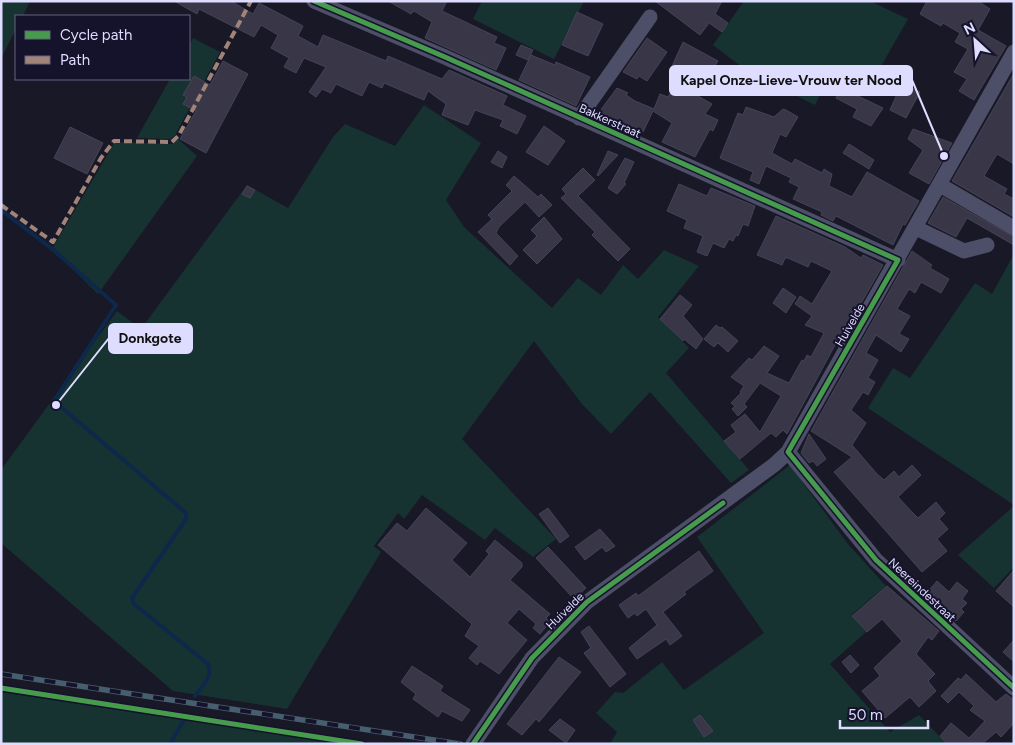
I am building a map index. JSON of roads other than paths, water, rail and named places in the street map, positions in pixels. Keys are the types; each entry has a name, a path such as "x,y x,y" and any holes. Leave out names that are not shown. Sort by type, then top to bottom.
{"street":[{"name":"Bakkerstraat","path":"314,1 445,57 898,260"},
{"path":"579,118 650,18"},
{"name":"Huivelde","path":"473,744 532,658 587,602 774,465 788,452 1014,52"},
{"path":"940,185 1014,228"},
{"path":"916,228 964,251 987,245"},
{"name":"Neereindestraat","path":"788,452 876,560 1014,688"}],"waterway":[{"path":"1,210 51,248 116,305 54,401 186,513 186,519 132,598 134,604 208,664 208,677 195,696"},
{"path":"170,744 184,720"}],"railway":[{"path":"1,674 460,744"}],"place":[{"name":"Kapel Onze-Lieve-Vrouw ter Nood","path":"944,156"},
{"name":"Donkgote","path":"56,405"}]}
